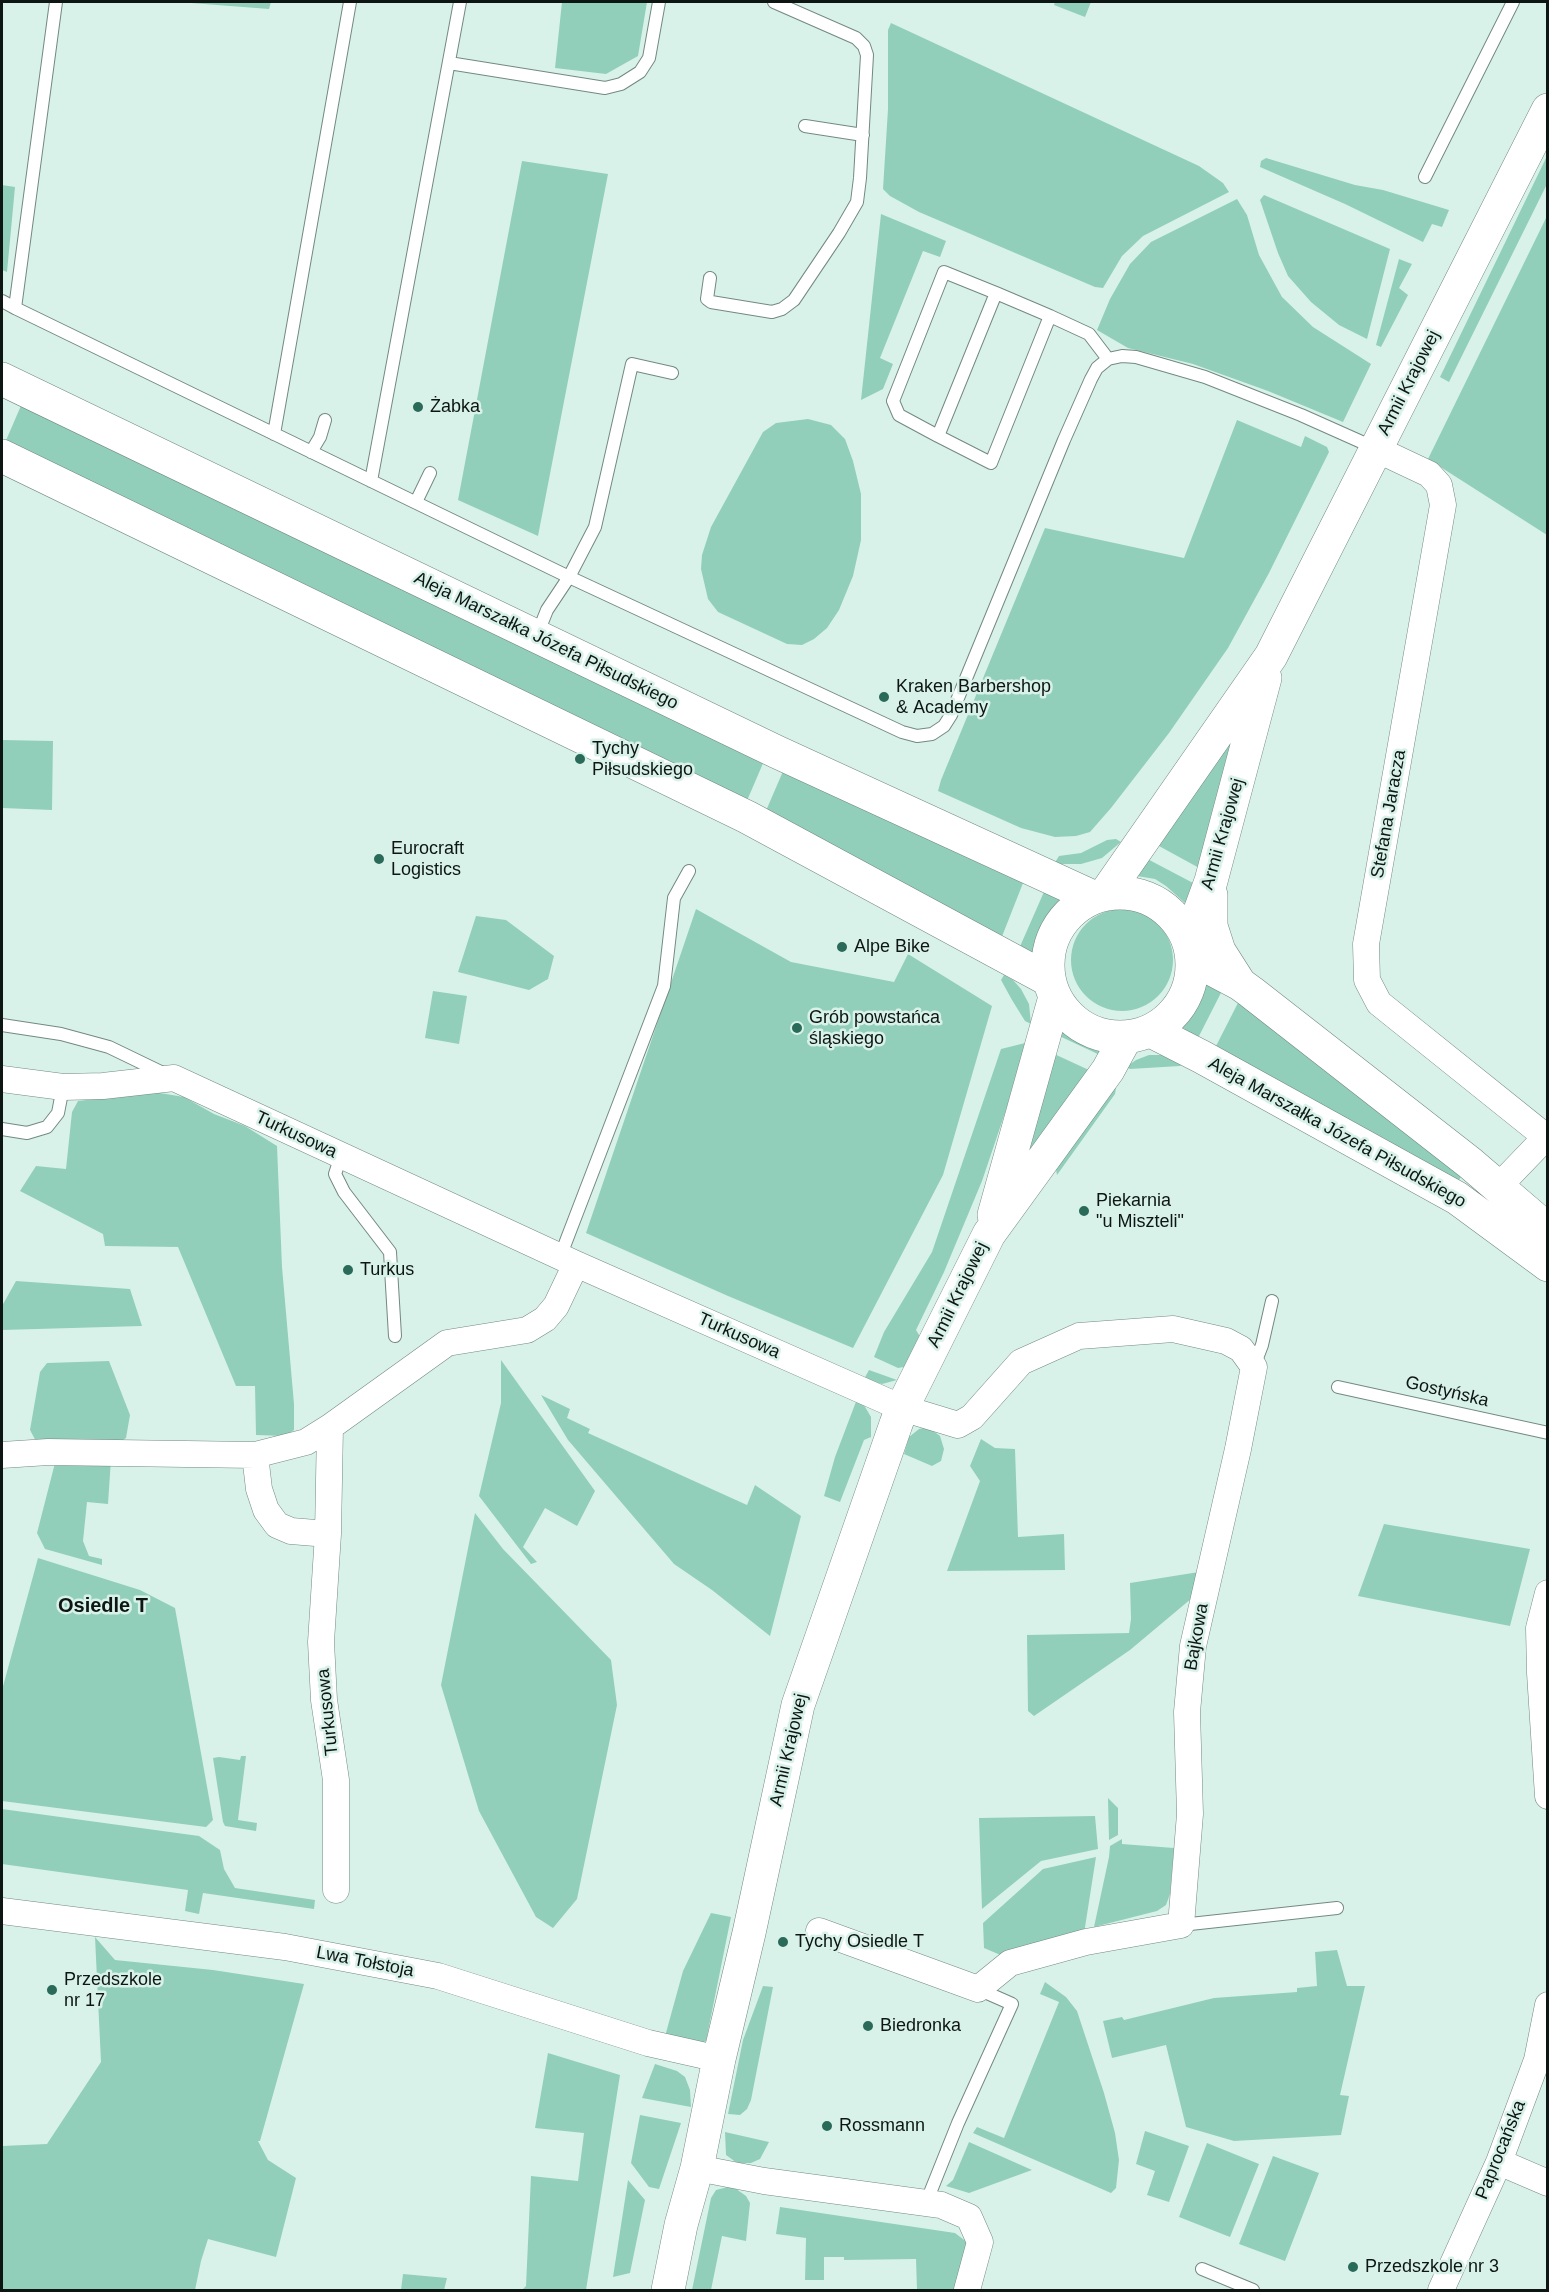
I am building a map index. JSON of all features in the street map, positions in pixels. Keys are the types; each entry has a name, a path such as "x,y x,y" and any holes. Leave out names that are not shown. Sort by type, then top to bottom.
{"main road":[{"name":"Armii Krajowej","path":"1100,895 1133,852 1271,656 1548,110"},
{"name":"Aleja Marszałka Józefa Piłsudskiego","path":"2,379 777,752 1036,872 1100,895"},
{"path":"2,456 747,817 1001,953 1052,988"},
{"name":"Armii Krajowej","path":"1191,950 1271,656"},
{"path":"1036,872 1054,873 1096,868 1133,852"},
{"path":"1211,881 1211,926 1220,951 1240,984"},
{"path":"1126,892 1147,897 1165,907 1180,922 1191,950 1191,981 1183,1002 1169,1019 1138,1034 1104,1036 1084,1028 1068,1015 1052,988 1048,959 1052,939 1062,921 1076,907 1100,895 1126,892"},
{"name":"Aleja Marszałka Józefa Piłsudskiego","path":"1191,950 1240,984 1498,1187 1548,1230"},
{"path":"1001,953 1025,980 1035,1000 1042,1041"},
{"name":"Armii Krajowej","path":"989,1234 1042,1041 1052,988"},
{"name":"Armii Krajowej","path":"668,2290 681,2225 697,2168 718,2059 749,1933 798,1705 902,1408 989,1234 1108,1070 1138,1034"},
{"name":"Aleja Marszałka Józefa Piłsudskiego","path":"1138,1034 1202,1056 1456,1198 1548,1266"},
{"path":"1108,1070 1130,1054 1145,1048 1163,1048 1202,1056"}],"street":[{"name":"Stefana Jaracza","path":"1376,449 1429,474 1439,485 1443,505 1366,944 1367,980 1379,1003 1547,1136 1498,1187"},
{"name":"Turkusowa","path":"174,1078 568,1261 902,1408"},
{"path":"2,1079 63,1087 103,1086 174,1078"},
{"path":"2,1455 48,1452 255,1455 306,1442 447,1343 527,1330 545,1319 556,1306 568,1261"},
{"path":"902,1408 958,1425 972,1418 1021,1362 1079,1336 1173,1329 1234,1345 1241,1349 1254,1367"},
{"name":"Bajkowa","path":"1181,1925 1190,1814 1187,1712 1193,1646 1238,1449 1254,1367"},
{"name":"Turkusowa","path":"330,1427 328,1534 321,1642 324,1700 336,1780 336,1890"},
{"path":"255,1455 259,1490 266,1510 277,1525 291,1531 328,1534"},
{"path":"1548,1593 1539,1628 1548,1796"},
{"name":"Lwa Tołstoja","path":"2,1911 285,1947 438,1976 648,2043 718,2059"},
{"path":"819,1931 978,1989 1010,1963 1086,1942 1181,1925"},
{"name":"Paprocańska","path":"1441,2290 1499,2162 1537,2060 1548,2005"},
{"path":"1499,2162 1548,2183"},
{"path":"697,2168 765,2181 941,2205 969,2217 980,2242 967,2290"}],"lane":[{"path":"15,308 56,2"},
{"path":"274,434 350,2"},
{"path":"371,481 459,2"},
{"path":"449,63 605,88 621,84 640,72 649,58 659,2"},
{"path":"710,278 707,299 711,302 772,312 782,309 794,300 839,233 856,201 867,55 864,46 856,38 774,2"},
{"path":"1425,177 1512,2"},
{"path":"805,126 862,135"},
{"path":"1050,316 991,463 899,415 893,401 944,272 1050,316 1089,334 1108,359"},
{"path":"938,436 996,293"},
{"path":"2,301 569,577 902,732 917,736 932,734 944,726 951,715 1072,420 1097,368 1108,359 1122,356 1136,357 1205,377 1301,415 1376,449"},
{"path":"536,636 547,610 569,577 595,526 632,364 672,373"},
{"path":"311,452 326,420"},
{"path":"416,502 430,472"},
{"path":"568,1261 664,986 674,898 689,871"},
{"path":"2,1025 61,1034 109,1047 174,1078"},
{"path":"2,1129 27,1133 47,1127 58,1113 63,1087"},
{"path":"341,1155 335,1174 344,1192 390,1252 395,1336"},
{"path":"1254,1367 1262,1345 1272,1301"},
{"name":"Gostyńska","path":"1338,1387 1548,1433"},
{"path":"1181,1925 1337,1908"},
{"path":"926,2203 958,2123 1012,2004 978,1989"},
{"path":"1202,2270 1253,2290"}],"green space":[{"path":"178,2 271,2 269,9"},
{"path":"562,2 647,2 638,56 606,74 555,68"},
{"path":"1055,2 1091,2 1085,17 1054,5"},
{"path":"891,23 1199,166 1223,183 1229,192 1143,236 1122,256 1103,288 1095,287 919,212 890,196 883,189 888,109 888,30"},
{"path":"1547,156 1547,184 1449,382 1440,377"},
{"path":"1266,158 1449,210 1442,227 1432,224 1423,242 1345,204 1260,167 1261,161"},
{"path":"522,161 608,174 538,536 458,500"},
{"path":"2,185 15,187 7,272 2,270"},
{"path":"1264,195 1390,249 1367,339 1339,325 1311,302 1288,276 1260,200"},
{"path":"1237,199 1247,215 1259,255 1282,297 1313,327 1371,364 1343,422 1268,391 1193,364 1128,348 1097,330 1110,299 1130,264 1151,242"},
{"path":"881,214 946,241 940,257 923,251 880,358 893,364 883,389 861,400"},
{"path":"1547,216 1547,535 1428,459"},
{"path":"1399,259 1412,264 1399,288 1408,295 1381,347 1376,345"},
{"path":"23,401 764,761 746,803 4,445"},
{"path":"808,419 831,425 845,439 861,494 861,540 853,576 839,610 827,628 802,645 787,644 718,612 708,599 701,569 702,555 711,527 763,432 776,423"},
{"path":"1237,420 1301,447 1305,436 1327,447 1329,452 1269,573 1228,648 1169,733 1111,808 1090,832 1076,836 1055,837 1021,828 938,791 1045,528 1184,558"},
{"path":"1237,724 1201,869 1148,840"},
{"path":"2,740 53,741 52,810 2,808"},
{"path":"784,769 1025,878 1001,939 854,856 765,813"},
{"path":"1116,839 1121,842 1102,858 1081,864 1054,864 1059,856 1081,853 1107,840"},
{"path":"1138,854 1195,884 1185,903 1155,879 1137,876"},
{"path":"1047,885 1063,896 1043,921 1037,935 1035,956 1018,951"},
{"path":"696,909 791,962 894,982 908,954 992,1006 943,1175 853,1348 586,1233"},
{"path":"1122,909 1142,913 1158,924 1169,940 1173,960 1169,980 1158,996 1142,1007 1122,1011 1102,1007 1086,996 1075,980 1071,960 1075,940 1086,924 1102,913"},
{"path":"476,916 506,920 554,956 548,979 529,990 458,972"},
{"path":"1004,975 1013,980 1021,989 1029,1004 1031,1024 1025,1021 1012,1000 1001,980"},
{"path":"1204,976 1226,983 1198,1038 1180,1026 1180,1020 1195,1001 1203,986"},
{"path":"433,991 467,996 459,1044 425,1038"},
{"path":"1242,995 1463,1174 1457,1183 1387,1140 1215,1048"},
{"path":"1062,1020 1085,1036 1107,1042 1102,1056 1055,1034"},
{"path":"1025,1043 1007,1107 982,1181 944,1272 916,1330 921,1338 910,1366 898,1368 874,1357 884,1332 932,1252 1001,1049"},
{"path":"1050,1052 1091,1071 1027,1158"},
{"path":"1149,1055 1168,1055 1184,1063 1180,1066 1130,1069 1126,1067"},
{"path":"1114,1084 1115,1094 1057,1175 1055,1164"},
{"path":"154,1092 184,1097 214,1114 245,1126 277,1146 282,1267 294,1404 294,1430 285,1436 256,1435 255,1386 236,1386 178,1247 105,1246 103,1234 20,1191 36,1166 66,1169 72,1112 78,1101"},
{"path":"16,1281 130,1289 142,1326 2,1330 2,1306"},
{"path":"501,1360 595,1491 577,1526 545,1508 523,1547 537,1562 531,1564 479,1496 501,1403"},
{"path":"109,1361 130,1415 126,1438 115,1445 38,1445 30,1430 40,1372 47,1363"},
{"path":"869,1370 897,1380 882,1384 864,1379"},
{"path":"541,1395 570,1409 567,1418 590,1429 588,1433 747,1505 755,1485 801,1516 770,1636 712,1590 674,1564 568,1440"},
{"path":"857,1399 861,1400 871,1417 871,1437 864,1440 840,1502 824,1496 835,1457"},
{"path":"928,1427 940,1436 944,1449 941,1461 932,1466 904,1454 909,1437 919,1429"},
{"path":"981,1439 995,1448 1015,1449 1018,1537 1064,1534 1065,1570 947,1571 980,1481 970,1466"},
{"path":"56,1459 111,1459 108,1504 87,1502 83,1541 89,1556 102,1559 102,1565 45,1549 37,1533"},
{"path":"475,1513 503,1549 611,1660 617,1705 577,1899 553,1928 536,1917 479,1811 441,1685"},
{"path":"1384,1524 1530,1549 1510,1626 1358,1596"},
{"path":"38,1558 140,1590 175,1608 213,1820 206,1827 2,1801 2,1690"},
{"path":"1205,1571 1204,1588 1130,1650 1034,1716 1028,1711 1027,1635 1129,1633 1130,1583"},
{"path":"241,1756 246,1756 238,1820 257,1823 256,1831 225,1826 223,1822 213,1758 240,1760"},
{"path":"1108,1798 1118,1808 1118,1835 1109,1840"},
{"path":"2,1809 199,1836 220,1850 224,1869 235,1888 315,1900 314,1909 203,1893 199,1914 185,1911 188,1890 2,1864"},
{"path":"1095,1816 1098,1849 1041,1861 982,1909 979,1818"},
{"path":"1122,1839 1122,1844 1174,1848 1170,1894 1166,1905 1157,1911 1094,1927 1110,1846"},
{"path":"1096,1857 1083,1940 1010,1959 984,1948 983,1923 1043,1869"},
{"path":"711,1913 731,1917 706,2041 697,2045 664,2040 683,1971"},
{"path":"95,1937 115,1960 213,1970 304,1984 260,2141 258,2141 268,2160 296,2178 276,2257 208,2239 195,2290 2,2290 2,2146 47,2144 101,2062"},
{"path":"1337,1950 1347,1986 1365,1986 1340,2095 1349,2096 1341,2135 1234,2141 1186,2127 1166,2045 1112,2058 1103,2021 1122,2017 1124,2020 1214,1998 1297,1992 1297,1988 1317,1986 1315,1952"},
{"path":"1045,1982 1066,1997 1077,2011 1104,2093 1115,2133 1119,2160 1116,2188 1111,2193 973,2133 977,2127 1004,2138 1059,2002 1040,1994"},
{"path":"763,1986 773,1987 751,2100 747,2109 740,2115 728,2114 743,2040"},
{"path":"548,2053 620,2075 586,2290 522,2290 526,2286 531,2176 578,2181 584,2133 535,2128"},
{"path":"655,2064 677,2071 685,2077 690,2090 691,2107 642,2098"},
{"path":"640,2115 681,2123 659,2189 649,2187 631,2163"},
{"path":"1145,2131 1189,2146 1169,2202 1147,2195 1155,2171 1136,2164"},
{"path":"725,2132 769,2142 760,2159 751,2163 737,2163 726,2155"},
{"path":"969,2142 1032,2170 969,2193 946,2186 953,2180"},
{"path":"1207,2143 1259,2164 1230,2237 1179,2217"},
{"path":"1273,2156 1319,2173 1285,2261 1239,2244"},
{"path":"628,2180 645,2200 630,2273 613,2277"},
{"path":"732,2186 746,2196 750,2203 746,2241 722,2236 711,2290 692,2290 711,2198 716,2190"},
{"path":"780,2207 955,2233 972,2246 961,2290 917,2290 916,2259 844,2260 844,2257 824,2257 824,2280 805,2280 806,2238 776,2234"},
{"path":"403,2274 447,2278 444,2290 401,2290"}],"place":[{"name":"Żabka","path":"418,407"},
{"name":"Kraken Barbershop & Academy","path":"884,697"},
{"name":"Tychy Piłsudskiego","path":"580,759"},
{"name":"Eurocraft Logistics","path":"379,859"},
{"name":"Alpe Bike","path":"842,947"},
{"name":"Grób powstańca śląskiego","path":"797,1028"},
{"name":"Piekarnia \"u Miszteli\"","path":"1084,1211"},
{"name":"Turkus","path":"348,1270"},
{"name":"Tychy Osiedle T","path":"783,1942"},
{"name":"Przedszkole nr 17","path":"52,1990"},
{"name":"Biedronka","path":"868,2026"},
{"name":"Rossmann","path":"827,2126"},
{"name":"Przedszkole nr 3","path":"1353,2267"}],"district":[{"name":"Osiedle T","path":"103,1606"}]}
